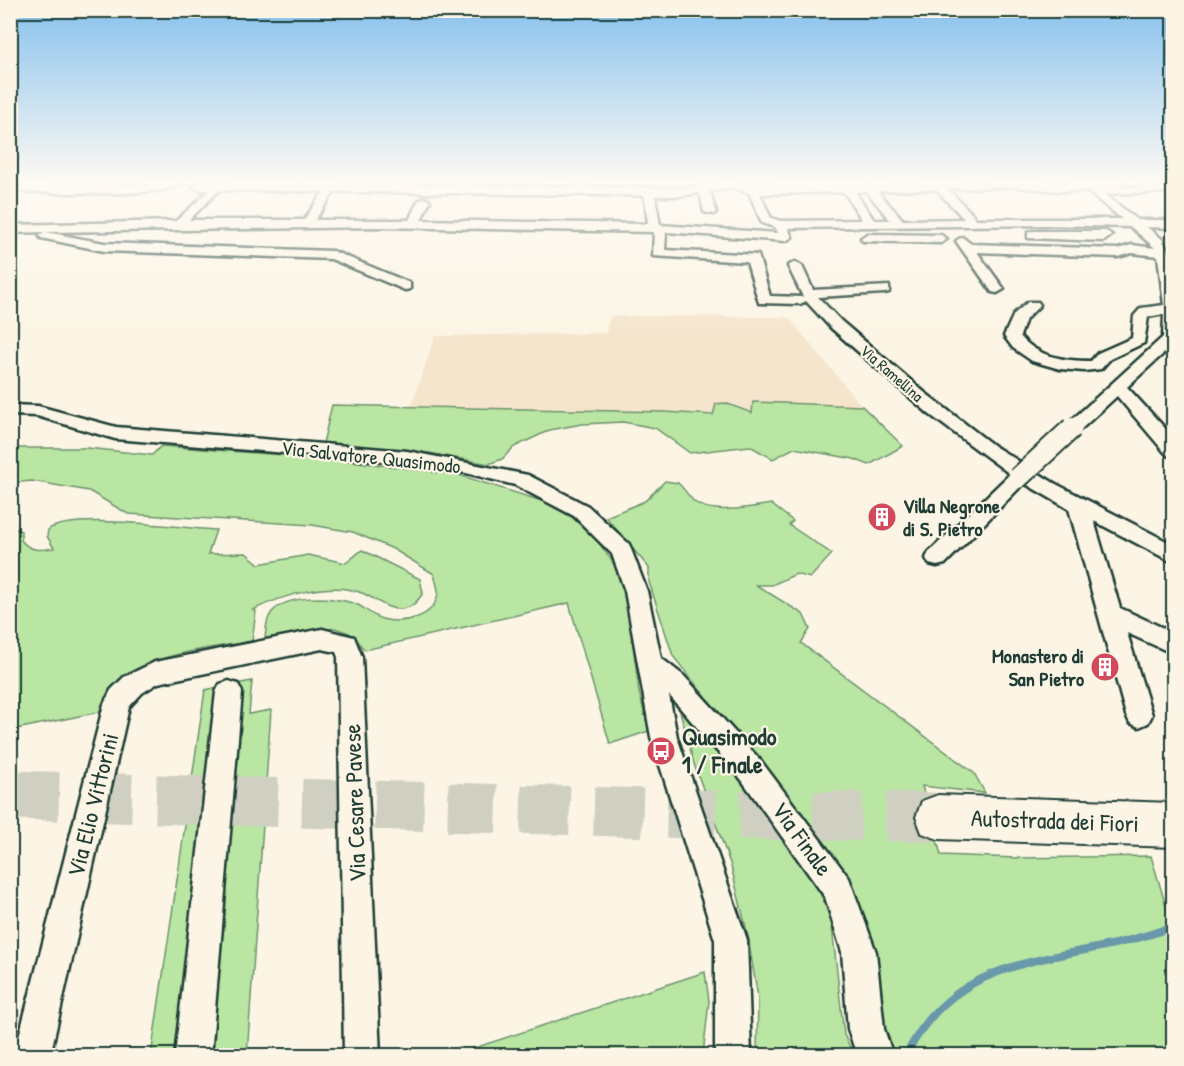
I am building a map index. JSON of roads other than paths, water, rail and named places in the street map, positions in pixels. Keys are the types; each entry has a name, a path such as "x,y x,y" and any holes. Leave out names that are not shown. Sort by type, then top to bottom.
{"highway":[{"name":"Autostrada dei Fiori","path":"938,817 1114,825 1173,825"}],"street":[{"path":"40,232 47,236 104,247 333,255 405,286"},
{"path":"657,232 658,253 753,258 764,300 800,300"},
{"path":"676,232 788,248 814,232"},
{"path":"782,232 788,248 804,273 840,321"},
{"path":"932,232 940,239"},
{"path":"937,558 1018,473 1172,338 1164,253 1158,242 1144,232"},
{"path":"963,243 998,235 1104,237 1106,235"},
{"path":"856,238 940,239 963,243 1118,253 1132,249 1164,253"},
{"path":"963,243 997,289"},
{"name":"Via Ramellina","path":"788,248 814,300 832,321 896,378 1018,473 1173,555"},
{"path":"818,293 884,289"},
{"path":"1033,305 1019,318 1012,336 1037,357 1078,367 1095,366 1104,356 1139,340 1141,316 1146,311 1171,309"},
{"path":"1117,387 1140,410 1173,451"},
{"name":"Via Salvatore Quasimodo","path":"10,410 38,411 115,433 407,457 466,467 521,480 581,511 621,550 636,591 664,737 731,940 734,1056"},
{"path":"1078,503 1115,616 1139,715"},
{"path":"1115,616 1173,644"},
{"name":"Via Cesare Pavese","path":"255,651 322,639 339,641 349,650 362,1056"},
{"name":"Via Elio Vittorini","path":"32,1056 117,704 132,685 143,678 255,651"},
{"name":"Via Finale","path":"650,664 675,684 752,770 838,889 859,952 866,1029 874,1056"},
{"path":"193,1056 229,692"}],"waterway":[{"path":"906,1056 928,1020 956,995 986,977 1020,965 1131,940 1168,928"}],"tunnel":[{"path":"10,795 727,815 938,817"}],"place":[{"name":"Villa Negrone di S. Pietro","path":"882,517"},
{"name":"Monastero di San Pietro","path":"1105,667"},
{"name":"Quasimodo 1 / Finale","path":"661,751"}]}
